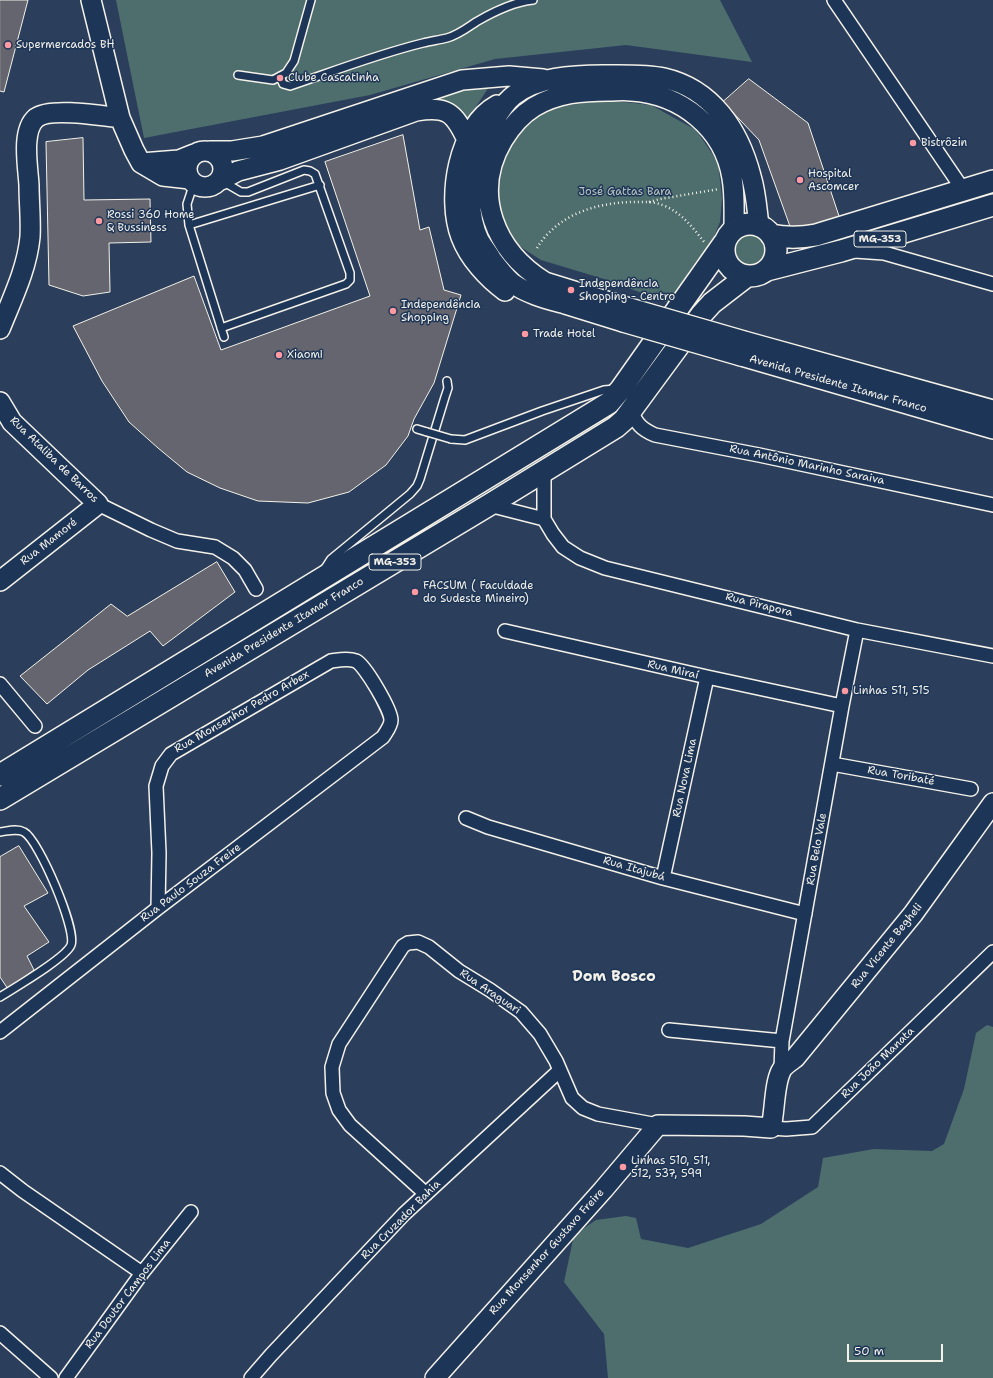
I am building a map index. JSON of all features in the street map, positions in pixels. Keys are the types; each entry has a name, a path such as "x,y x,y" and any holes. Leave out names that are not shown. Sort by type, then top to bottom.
{"main road":[{"path":"91,0 120,118 141,163 162,176 192,181 199,186 211,186 238,170 280,160 416,111 431,108 444,110 455,118 467,140"},
{"name":"Avenida Presidente Itamar Franco","path":"625,315 601,316 536,295 512,283 498,269 479,239 471,206 471,185 479,149 487,132 503,106 511,97 532,84 546,79 594,75 630,75 663,77 688,86 705,97 717,108 738,140 752,177 765,231"},
{"path":"141,163 179,160 202,152 263,146 462,80 509,76 546,79"},
{"name":"Avenida Presidente Itamar Franco","path":"0,775 600,410 609,403 621,389 725,243 735,198 727,157 716,138 701,119 684,107 658,96 632,91 604,91 565,94 554,97 533,108 522,116 510,129 498,148 493,164 488,194 493,221 501,237 517,260 534,275 545,282 625,315 743,348 993,410"},
{"path":"511,97 489,109 473,128 461,154 454,201 461,237 470,254 480,268 495,284 512,296 530,306 554,312 601,316"},
{"path":"0,329 17,288 27,257 30,236 26,140 31,124 38,117 63,112 120,118"},
{"path":"202,152 220,157 224,168 221,180"},
{"path":"192,181 186,169 187,163 202,152"},
{"name":"MG-353","path":"725,243 742,226 750,224 765,231 787,238 816,235 993,181"},
{"name":"MG-353","path":"747,276 761,274 767,270 841,251 993,205"},
{"path":"765,231 774,242 776,250 772,264 767,270"},
{"path":"725,243 724,258 728,265 739,274 747,276"},
{"name":"Avenida Presidente Itamar Franco","path":"0,799 616,427 631,411 702,314 712,303 747,276"},
{"name":"Avenida Presidente Itamar Franco","path":"743,348 993,429"},
{"name":"Rua Ataliba de Barros","path":"0,402 12,422 98,504"},
{"name":"Rua Mamoré","path":"0,580 98,504"},
{"name":"Rua Vicente Begheli","path":"744,1126 765,1105 779,1077 913,914 993,803"},
{"path":"771,1128 779,1077"},
{"name":"Rua Araguari","path":"658,1125 744,1126"},
{"name":"Rua Monsenhor Gustavo Freire","path":"435,1378 603,1190 658,1125"},
{"name":"Rua João Manata","path":"744,1126 771,1128"}],"street":[{"path":"834,0 964,190"},
{"path":"841,251 884,253 993,284"},
{"name":"Rua Antônio Marinho Saraiva","path":"631,411 637,423 646,431 655,435 759,455 993,505"},
{"path":"489,505 544,519 544,471"},
{"name":"Rua Ataliba de Barros","path":"98,504 177,541 215,547 233,558 245,570 256,589"},
{"name":"Rua Pirapora","path":"544,519 562,547 580,558 605,568 857,630 993,656"},
{"name":"Rua Belo Vale","path":"779,1077 782,1041 857,630"},
{"name":"Rua Miraí","path":"505,631 842,706"},
{"name":"Rua Monsenhor Pedro Arbex","path":"158,908 159,854 156,786 162,766 171,754 316,669 331,661 344,659 357,662 365,670 388,709 391,720 389,728 383,737"},
{"name":"Rua Nova Lima","path":"664,878 707,677"},
{"path":"0,684 35,726"},
{"name":"Rua Paulo Souza Freire","path":"0,1032 158,908 383,737"},
{"name":"Rua Toribaté","path":"832,764 971,789"},
{"name":"Rua Itajubá","path":"466,818 488,827 664,878 805,914"},
{"name":"Rua Araguari","path":"426,1194 350,1125 339,1110 333,1093 332,1067 339,1044 403,946 408,943 418,942 429,947 459,970 521,1012 540,1034 556,1061 559,1071 572,1098 583,1108 598,1114 658,1125"},
{"name":"Rua João Manata","path":"771,1128 786,1129 812,1127 993,952"},
{"path":"669,1030 782,1041"},
{"name":"Rua Cruzador Bahia","path":"251,1378 404,1214 559,1071"},
{"path":"0,1173 23,1191 142,1273"},
{"name":"Rua Doutor Campos Lima","path":"66,1378 142,1273 191,1212"},
{"path":"0,1333 51,1378"}],"lane":[{"path":"238,75 273,80 286,73 294,62 312,0"},
{"path":"280,76 283,84 290,86 376,56 424,42 447,38 458,34 478,21 510,5 533,0"},
{"path":"221,180 241,192 248,192 304,170 316,174 350,274 350,280 346,284 221,328"},
{"path":"192,181 187,204 189,225 224,337"},
{"path":"189,225 320,185"},
{"path":"317,582 331,559 410,494 417,486 448,388 447,381"},
{"path":"417,429 451,439 465,440 542,411 604,390 621,389"},
{"path":"0,832 16,829 24,832 34,842 47,866 63,904 71,932 71,945 59,958 0,997"}],"path":[{"path":"537,248 542,239 550,231 579,212 609,204 649,202 733,186"},
{"path":"649,202 663,205 725,243"}],"green space":[{"name":"Clube Cascatinha","path":"116,0 720,0 752,62 626,45 495,59 370,95 144,138"},
{"path":"462,84 491,84 465,123 450,109 234,166 234,157"},
{"name":"José Gattas Bara","path":"605,100 651,105 696,130 718,162 722,199 720,222 711,244 697,260 669,303 604,279 541,260 519,246 502,224 496,186 504,154 526,123 558,107"},
{"path":"751,234 760,239 764,245 764,259 760,265 751,270 743,270 734,265 730,259 729,248 734,239 740,235"},
{"path":"987,1025 993,1027 993,1378 608,1378 604,1334 564,1282 574,1235 596,1220 626,1216 636,1218 641,1239 688,1248 761,1224 818,1187 823,1158 874,1149 932,1151 944,1144 964,1089 976,1033"}],"building":[{"name":"Supermercados BH","path":"0,0 28,0 4,92 0,91"},
{"name":"Hospital Ascomcer","path":"749,79 808,123 840,219 792,232 759,140 723,102"},
{"name":"Independência Shopping","path":"403,135 420,230 429,227 444,290 461,295 434,383 414,419 408,436 386,465 349,492 308,503 258,501 220,488 187,472 129,422 102,381 73,326 194,276 221,350 370,296 325,162"},
{"name":"Rossi 360 Home & Bussiness","path":"83,138 84,200 150,199 151,242 109,243 110,292 83,296 49,285 46,142"},
{"path":"217,562 235,592 163,646 150,631 88,670 47,704 20,676 111,604 127,616"},
{"path":"19,846 48,893 24,906 49,942 27,956 34,970 8,989 0,977 0,857"}],"place":[{"name":"Supermercados BH","path":"8,45"},
{"name":"Clube Cascatinha","path":"280,78"},
{"name":"Bistrôzin","path":"913,143"},
{"name":"Hospital Ascomcer","path":"800,180"},
{"name":"Rossi 360 Home & Bussiness","path":"99,221"},
{"name":"Independência Shopping - Centro","path":"571,290"},
{"name":"Independência Shopping","path":"393,311"},
{"name":"Trade Hotel","path":"525,334"},
{"name":"Xiaomi","path":"279,355"},
{"name":"FACSUM ( Faculdade do Sudeste Mineiro)","path":"415,592"},
{"name":"Linhas 511, 515","path":"845,691"},
{"name":"Linhas 510, 511, 512, 537, 599","path":"623,1167"}],"district":[{"name":"Dom Bosco","path":"614,977"}]}
